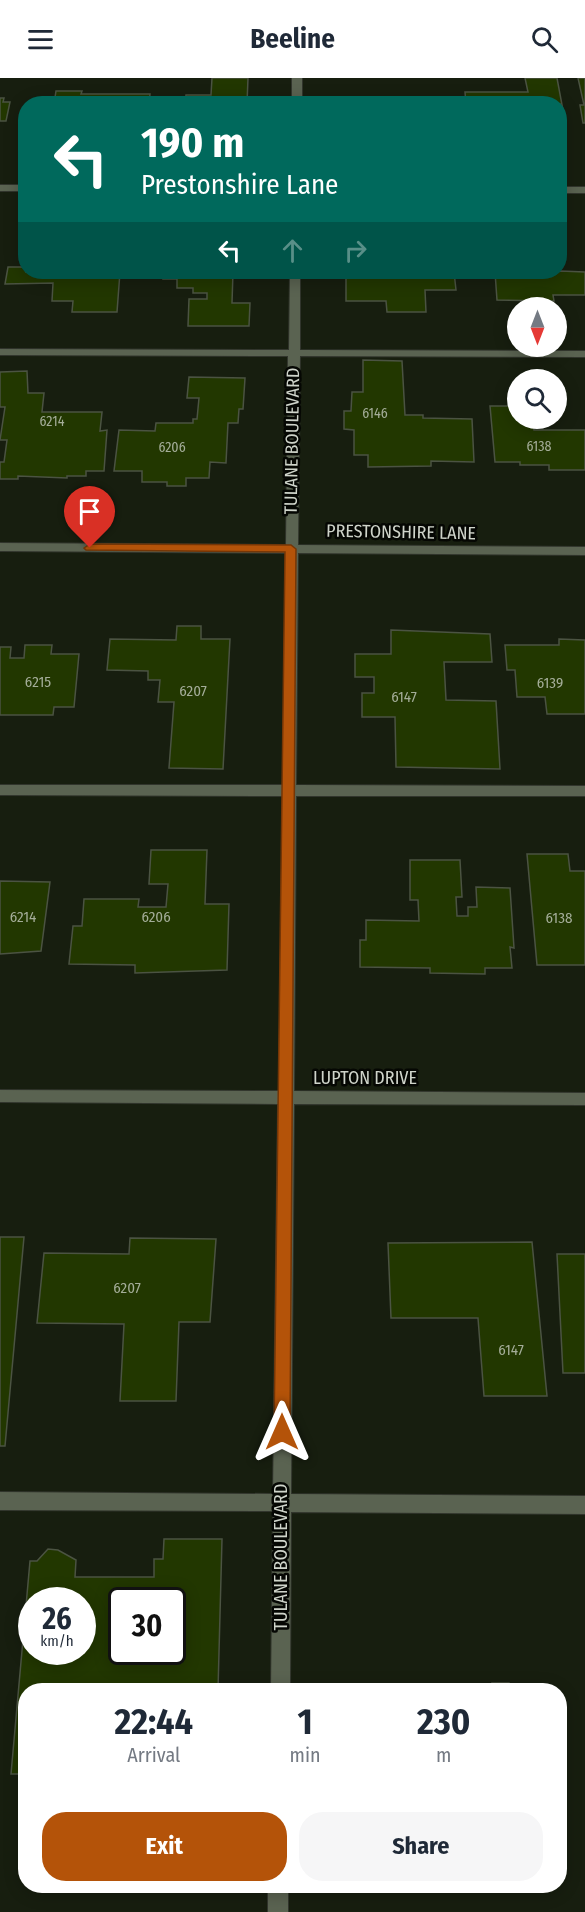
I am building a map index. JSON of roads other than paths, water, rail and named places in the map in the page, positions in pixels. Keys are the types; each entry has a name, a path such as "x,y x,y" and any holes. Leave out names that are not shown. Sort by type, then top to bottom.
{"street":[{"path":"297,78 297,96"},
{"path":"0,188 18,188"},
{"path":"567,190 585,190"},
{"name":"TULANE BOULEVARD","path":"280,1683 284,1097 295,279"},
{"path":"0,352 585,354"},
{"name":"PRESTONSHIRE LANE","path":"0,547 585,551"},
{"path":"0,790 585,791"},
{"name":"LUPTON DRIVE","path":"0,1096 585,1099"},
{"path":"0,1501 585,1505"},
{"path":"278,1893 278,1912"}]}
